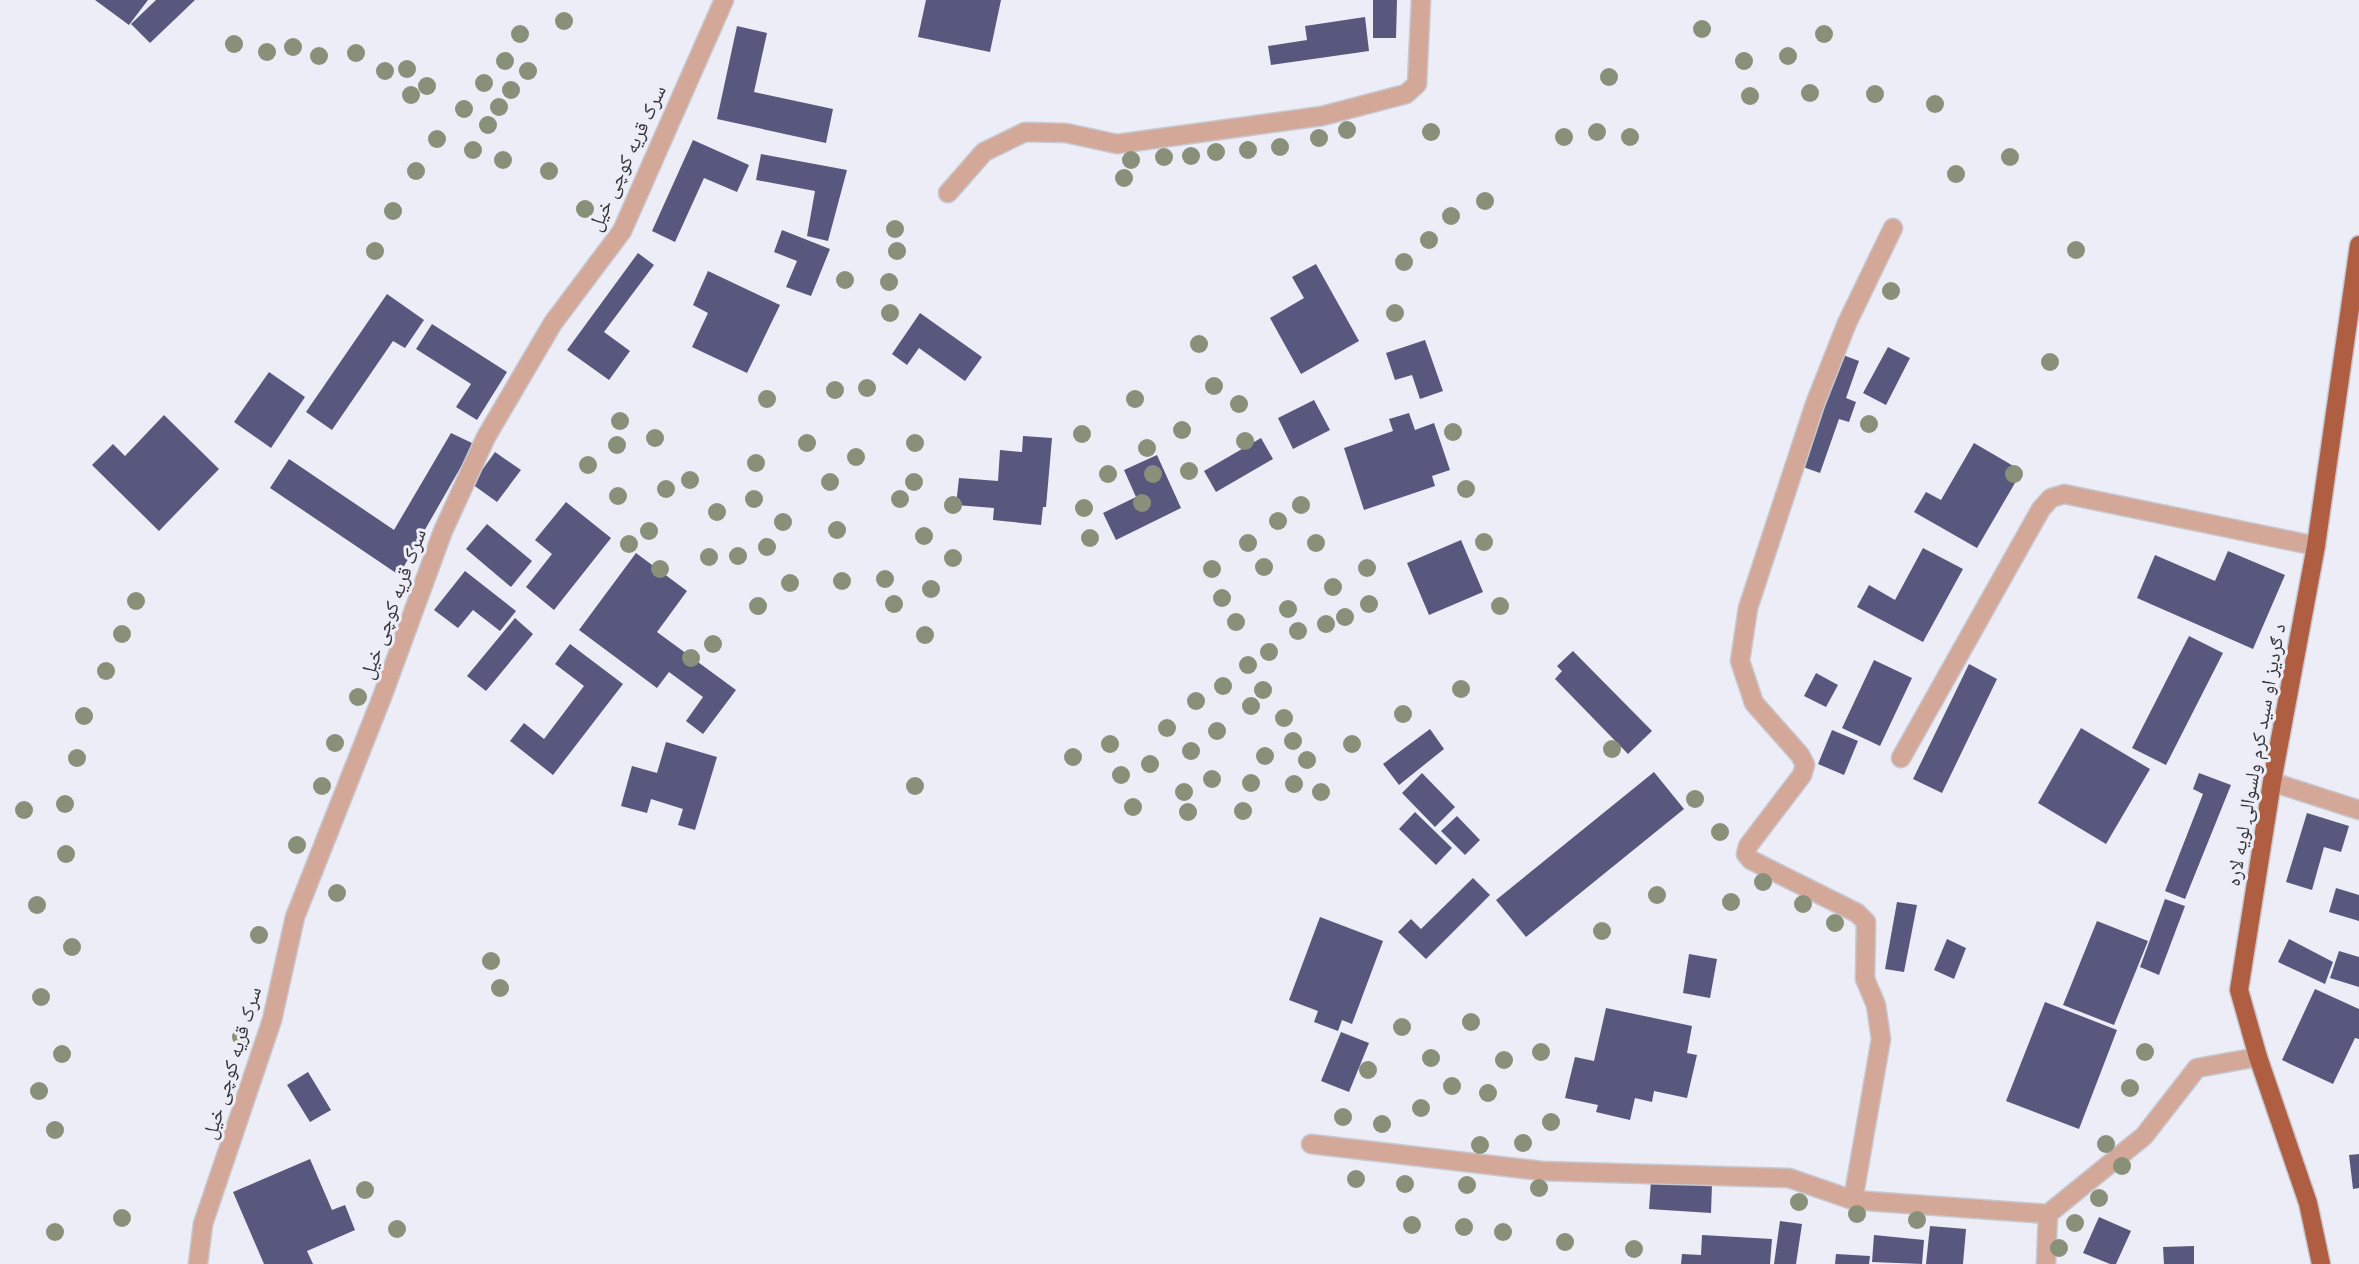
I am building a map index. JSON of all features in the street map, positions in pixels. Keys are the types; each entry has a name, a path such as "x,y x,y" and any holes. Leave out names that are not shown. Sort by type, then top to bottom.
{"highway":[{"name":"د ګردیز او سید کرم ولسوالۍ لویه لاره","path":"2321,1264 2308,1203 2258,1057 2239,990 2272,782 2316,546 2359,245"}],"street":[{"name":"سرک قریه کوچی خیل","path":"198,1264 203,1224 272,1020 295,917 382,697 443,531 486,437 554,323 622,231 724,0"},
{"path":"948,193 984,152 1025,132 1066,133 1117,144 1322,116 1406,94 1417,84 1421,0"},
{"path":"1853,1200 1881,1039 1876,1005 1865,979 1866,922 1857,913 1750,860 1746,854 1748,846 1802,775 1805,765 1800,755 1754,703 1740,661 1748,608 1815,404 1847,323 1893,228"},
{"path":"1901,758 2041,509 2051,498 2064,494 2316,546"},
{"path":"2272,782 2359,810"},
{"path":"1311,1144 1542,1171 1789,1178 1853,1200 2048,1214 2144,1136 2197,1068 2258,1057"},
{"path":"2046,1264 2048,1214"}],"building":[{"path":"95,0 148,0 129,25"},
{"path":"156,0 195,0 150,43 131,24"},
{"path":"926,0 1001,0 990,52 918,37"},
{"path":"1373,0 1397,0 1396,38 1373,38"},
{"path":"1365,17 1369,51 1271,65 1268,46 1307,40 1305,26"},
{"path":"737,26 767,33 754,92 833,109 826,143 717,119"},
{"path":"693,140 749,165 737,192 704,178 675,242 652,231"},
{"path":"761,154 847,170 828,241 807,236 815,191 756,180"},
{"path":"782,230 830,249 811,296 786,287 797,261 774,252"},
{"path":"638,253 654,265 604,332 630,351 609,380 567,350"},
{"path":"1316,264 1359,341 1301,374 1270,318 1304,298 1292,277"},
{"path":"708,271 780,305 747,373 692,347 708,313 693,305"},
{"path":"387,294 424,320 405,348 393,341 332,430 306,412"},
{"path":"920,313 982,357 965,381 919,348 907,365 892,354"},
{"path":"432,324 507,372 477,420 456,407 471,384 416,349"},
{"path":"1425,340 1443,391 1420,399 1412,375 1395,380 1386,353"},
{"path":"1888,347 1910,358 1886,405 1863,393"},
{"path":"1843,355 1859,361 1846,398 1856,402 1849,422 1839,419 1820,473 1803,467"},
{"path":"269,372 305,397 271,448 234,422"},
{"path":"1314,400 1330,430 1293,449 1278,418"},
{"path":"1409,413 1415,430 1434,423 1450,470 1432,476 1435,486 1364,510 1344,448 1393,431 1389,419"},
{"path":"164,415 219,469 159,531 92,465 113,444 125,456"},
{"path":"451,433 474,444 399,575 270,488 289,459 394,530"},
{"path":"1023,436 1052,438 1046,507 1043,507 1041,525 993,520 994,508 956,505 959,478 998,481 1000,450 1022,452"},
{"path":"1261,438 1273,459 1216,492 1204,471"},
{"path":"1974,443 2022,471 1977,548 1914,512 1926,492 1941,500"},
{"path":"495,452 521,470 497,502 472,484"},
{"path":"1157,455 1181,508 1116,540 1103,513 1136,497 1124,470"},
{"path":"566,502 611,538 554,610 526,587 552,554 535,540"},
{"path":"487,524 532,561 511,587 466,549"},
{"path":"1461,540 1483,592 1429,615 1407,563"},
{"path":"1923,548 1963,569 1923,642 1857,607 1869,585 1895,600"},
{"path":"2228,551 2285,575 2253,649 2137,598 2155,555 2215,581"},
{"path":"636,553 687,591 657,632 736,690 703,734 686,721 703,697 669,672 657,688 579,630"},
{"path":"465,571 516,611 500,631 473,610 458,628 434,610"},
{"path":"515,618 533,634 486,691 467,676"},
{"path":"2189,636 2223,653 2166,765 2132,748"},
{"path":"570,644 623,684 553,775 510,741 524,723 544,739 584,686 555,664"},
{"path":"1573,651 1652,731 1628,754 1555,679 1562,671 1557,666"},
{"path":"1874,660 1912,678 1880,746 1842,728"},
{"path":"1969,664 1997,679 1942,793 1913,779"},
{"path":"1816,673 1838,685 1826,707 1804,696"},
{"path":"2081,728 2150,769 2106,844 2038,803"},
{"path":"1430,729 1444,749 1399,785 1383,764"},
{"path":"1832,730 1858,741 1844,775 1818,764"},
{"path":"666,742 717,757 695,830 678,825 683,809 651,799 647,813 621,806 632,766 657,773"},
{"path":"1654,772 1684,809 1526,937 1496,900"},
{"path":"1422,773 1455,807 1435,827 1402,793"},
{"path":"2199,773 2231,785 2185,899 2165,891 2203,794 2193,789"},
{"path":"1415,812 1452,848 1436,865 1399,829"},
{"path":"2307,813 2349,826 2341,852 2324,847 2312,890 2286,882"},
{"path":"1457,816 1480,840 1465,855 1441,831"},
{"path":"1473,878 1490,895 1426,959 1398,932 1411,919 1421,929"},
{"path":"2336,888 2359,895 2359,921 2329,912"},
{"path":"2165,899 2185,906 2159,975 2140,967"},
{"path":"1897,902 1917,905 1904,972 1885,969"},
{"path":"1320,917 1383,941 1352,1024 1342,1020 1338,1031 1314,1022 1318,1011 1289,1000"},
{"path":"2097,921 2148,941 2114,1025 2063,1005"},
{"path":"1947,939 1966,948 1954,979 1934,970"},
{"path":"2289,939 2333,962 2325,984 2278,962"},
{"path":"2339,951 2359,957 2359,987 2330,978"},
{"path":"1689,954 1717,959 1710,998 1683,993"},
{"path":"2315,989 2359,1009 2359,1039 2355,1038 2333,1084 2282,1060"},
{"path":"2045,1002 2117,1030 2079,1129 2006,1101"},
{"path":"1606,1008 1692,1026 1687,1053 1697,1055 1687,1098 1654,1091 1652,1102 1635,1098 1630,1120 1596,1112 1598,1105 1565,1098 1575,1057 1594,1061"},
{"path":"1341,1032 1369,1043 1349,1092 1321,1081"},
{"path":"308,1072 331,1110 310,1122 287,1085"},
{"path":"2359,1154 2359,1188 2353,1189 2349,1155"},
{"path":"310,1159 332,1210 345,1205 355,1230 307,1251 313,1264 264,1264 233,1192"},
{"path":"1651,1181 1712,1184 1711,1213 1649,1209"},
{"path":"2099,1217 2131,1231 2116,1264 2110,1264 2083,1253"},
{"path":"1780,1221 1802,1224 1796,1264 1774,1264"},
{"path":"1930,1226 1966,1229 1963,1264 1926,1264"},
{"path":"1702,1235 1772,1239 1770,1264 1681,1264 1682,1254 1701,1255"},
{"path":"1874,1235 1924,1240 1922,1264 1872,1262"},
{"path":"2194,1246 2194,1264 2164,1264 2163,1247"},
{"path":"1836,1254 1870,1256 1869,1264 1835,1264"}]}
